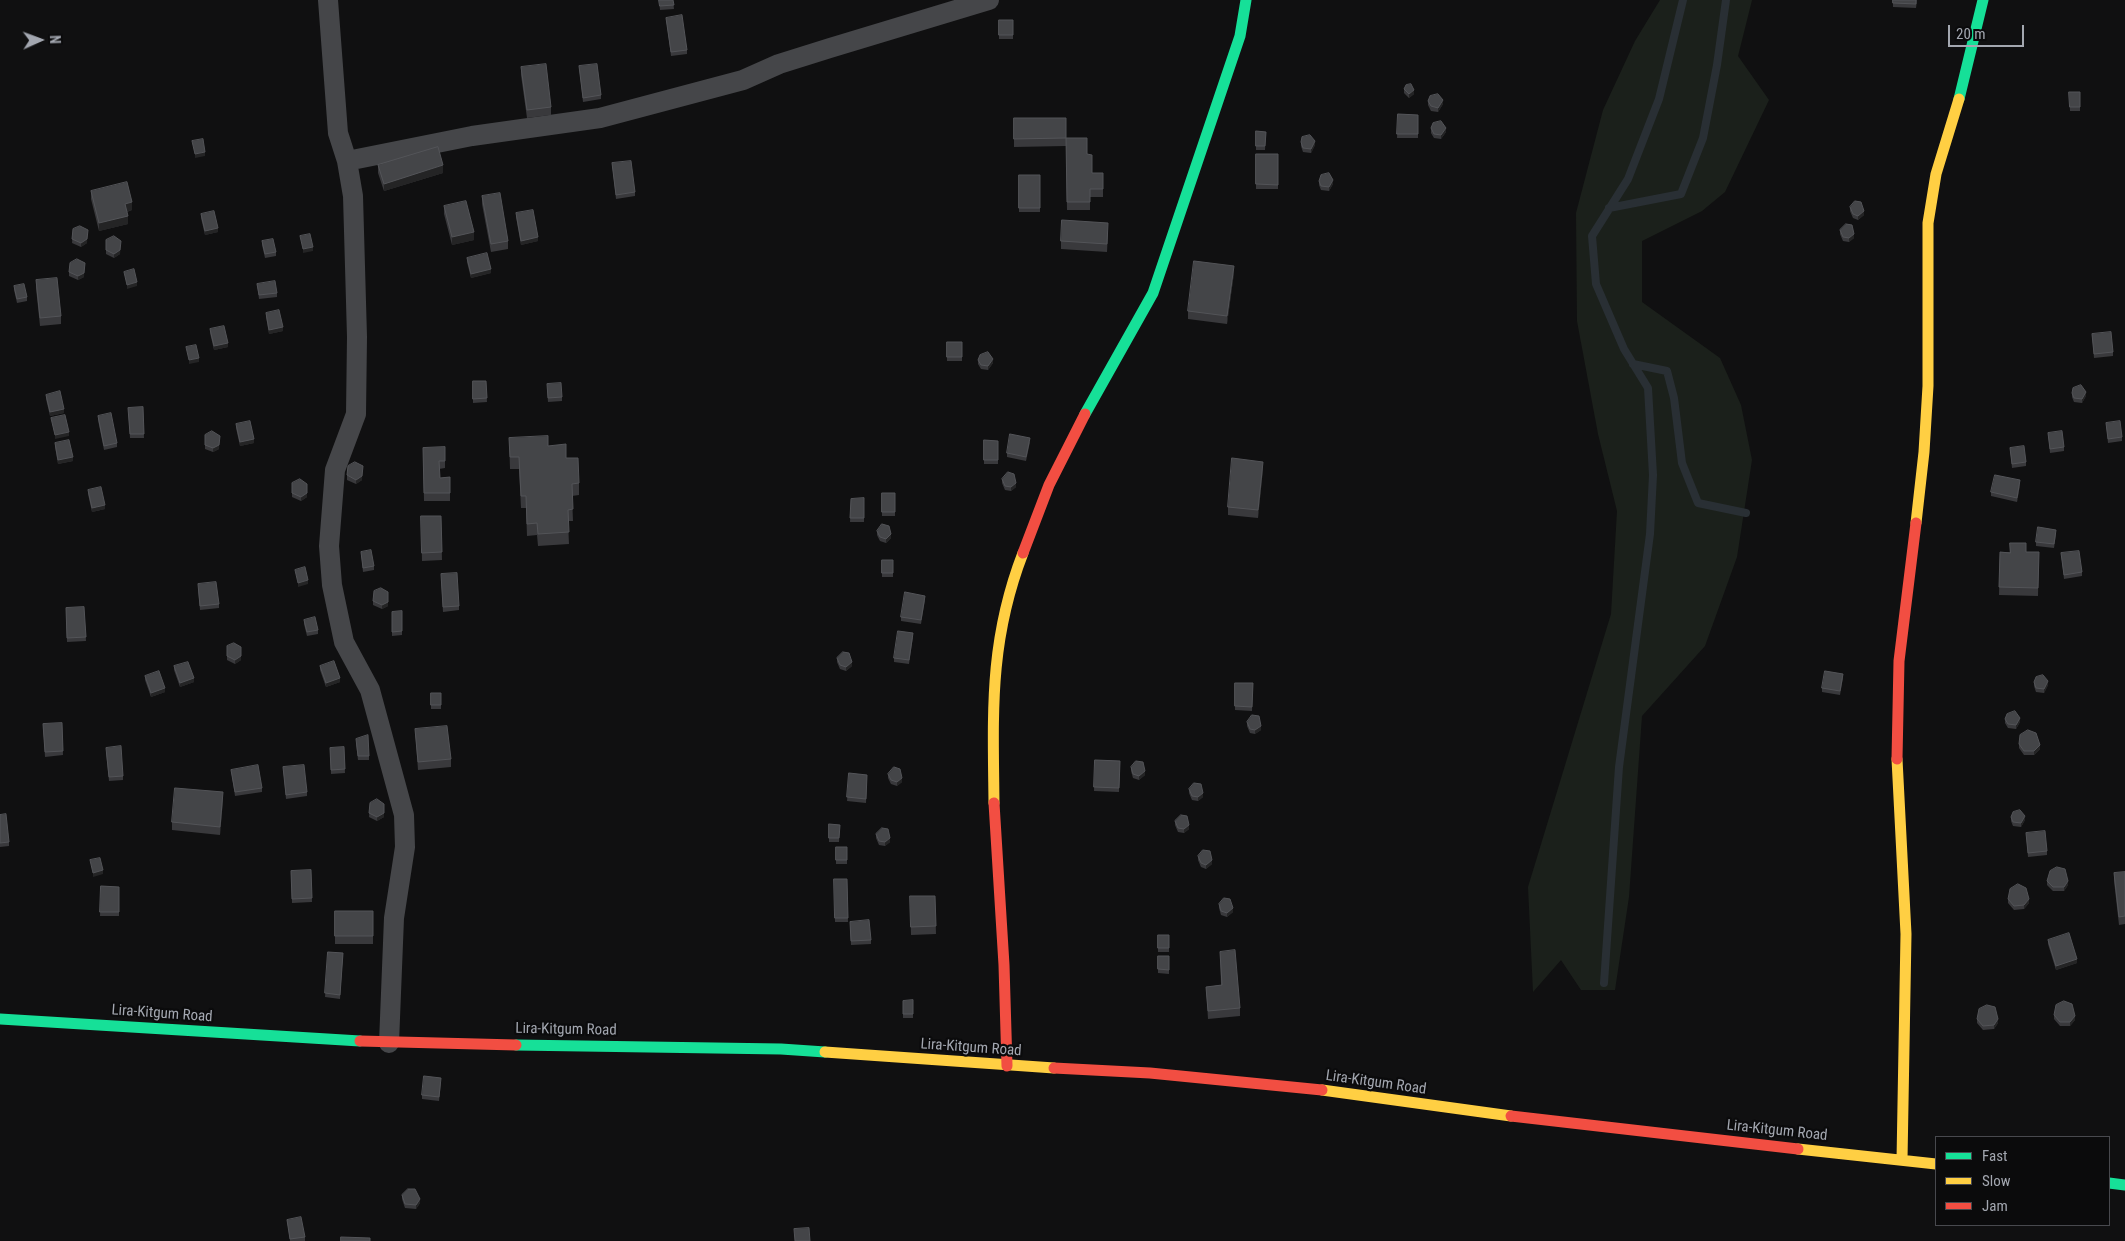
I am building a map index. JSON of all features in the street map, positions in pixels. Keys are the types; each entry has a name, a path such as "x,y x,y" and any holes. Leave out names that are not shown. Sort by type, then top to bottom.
{"street":[{"path":"328,0 338,133 347,161 353,196 358,395 351,428 335,470 329,546 332,585 344,642 370,690 404,815 405,847 394,918 389,1043"},
{"path":"347,161 472,136 609,116 743,80 804,56 989,0"},
{"path":"1007,1066 1004,964 994,832 993,716 999,633 1011,584 1049,486 1074,432 1153,293 1240,36 1246,0"},
{"path":"1902,1160 1906,934 1897,786 1899,661 1924,452 1928,386 1928,223 1936,174 1958,100 1983,0"},
{"name":"Lira-Kitgum Road","path":"0,1019 389,1043 781,1049 1007,1066 1150,1073 1290,1086 1553,1122 1935,1164"},
{"path":"2110,1183 2125,1185"}],"shaded area":[{"path":"1660,0 1752,0 1738,56 1769,100 1725,192 1702,211 1642,241 1642,302 1720,358 1741,405 1752,460 1737,557 1705,646 1642,716 1629,897 1615,990 1581,990 1561,960 1533,992 1528,887 1611,614 1617,511 1598,434 1577,321 1576,213 1603,110 1635,41"}],"building":[{"path":"659,0 673,0 674,5 660,6"},
{"path":"1893,0 1916,0 1916,4 1893,3"},
{"path":"682,15 687,50 671,52 666,18"},
{"path":"999,20 1013,20 1013,35 999,35"},
{"path":"546,64 551,107 527,110 521,67"},
{"path":"597,64 601,95 583,98 579,66"},
{"path":"1411,84 1414,90 1409,94 1404,89 1406,85"},
{"path":"2069,92 2080,92 2080,107 2070,107"},
{"path":"1438,94 1443,100 1438,108 1431,106 1428,101 1430,96"},
{"path":"1398,114 1418,115 1418,134 1397,134"},
{"path":"1014,118 1066,118 1066,138 1014,139"},
{"path":"1441,121 1446,128 1441,135 1434,134 1431,128 1433,123"},
{"path":"1256,131 1266,132 1265,146 1256,146"},
{"path":"1310,135 1315,141 1311,149 1303,148 1302,137"},
{"path":"1066,138 1087,138 1087,154 1092,155 1092,173 1103,173 1103,189 1090,189 1090,202 1067,202"},
{"path":"203,139 205,152 195,154 192,141"},
{"path":"438,147 443,165 384,184 378,165"},
{"path":"1256,154 1278,154 1278,185 1256,184"},
{"path":"631,161 635,192 616,195 612,163"},
{"path":"1329,173 1333,180 1329,187 1321,186 1319,181 1321,175"},
{"path":"1019,175 1040,175 1040,208 1019,208"},
{"path":"127,182 132,202 125,204 128,216 99,223 91,191"},
{"path":"500,193 508,241 491,244 482,196"},
{"path":"466,201 474,232 452,237 444,206"},
{"path":"1855,201 1861,202 1864,211 1858,216 1853,214 1850,207"},
{"path":"533,210 538,237 521,241 516,213"},
{"path":"214,211 218,228 205,231 201,214"},
{"path":"1062,220 1108,223 1107,244 1061,241"},
{"path":"1846,224 1852,225 1854,234 1849,238 1843,237 1840,230"},
{"path":"80,226 88,230 87,239 81,243 72,239 73,229"},
{"path":"310,234 313,247 303,249 300,236"},
{"path":"114,236 121,241 120,250 114,254 106,250 106,240"},
{"path":"273,239 276,252 265,254 262,241"},
{"path":"487,253 491,269 471,274 467,258"},
{"path":"77,259 85,263 84,273 78,276 69,272 70,263"},
{"path":"1194,261 1234,266 1227,316 1188,311"},
{"path":"134,269 137,282 127,285 124,272"},
{"path":"57,278 61,316 40,318 36,280"},
{"path":"275,281 277,293 259,295 257,284"},
{"path":"24,284 27,297 17,299 14,286"},
{"path":"279,310 283,327 269,330 266,313"},
{"path":"224,326 228,343 214,346 210,329"},
{"path":"2111,332 2113,352 2094,354 2092,334"},
{"path":"947,342 962,342 962,357 947,357"},
{"path":"196,345 199,358 189,360 186,347"},
{"path":"988,352 993,359 988,366 981,365 978,360 980,355"},
{"path":"473,381 486,381 487,398 473,399"},
{"path":"561,383 562,397 548,398 547,384"},
{"path":"2081,385 2086,392 2082,399 2074,398 2073,388"},
{"path":"60,391 64,409 50,412 46,395"},
{"path":"143,407 144,434 130,434 128,408"},
{"path":"111,413 117,443 104,446 98,416"},
{"path":"65,415 69,432 55,435 51,418"},
{"path":"250,421 254,439 240,442 236,424"},
{"path":"2120,421 2122,437 2108,439 2106,423"},
{"path":"212,431 220,436 219,445 213,448 205,445 205,435"},
{"path":"2062,431 2064,447 2050,449 2048,433"},
{"path":"1010,434 1030,438 1026,457 1007,453"},
{"path":"548,436 548,446 566,444 566,458 578,458 579,483 572,484 573,509 568,510 569,532 538,534 537,523 527,524 526,496 521,496 519,457 510,457 509,438"},
{"path":"69,440 73,457 58,460 55,443"},
{"path":"984,440 998,441 998,460 984,460"},
{"path":"2024,446 2026,462 2012,464 2010,448"},
{"path":"445,447 445,461 439,461 440,478 450,477 450,493 424,493 423,448"},
{"path":"1232,458 1263,462 1258,510 1228,507"},
{"path":"355,462 363,466 362,476 356,480 347,475 348,466"},
{"path":"1008,472 1014,474 1016,483 1011,487 1005,486 1002,479"},
{"path":"1995,475 2020,480 2017,498 1991,492"},
{"path":"300,479 307,484 307,493 301,497 292,493 292,483"},
{"path":"101,487 105,505 92,508 88,490"},
{"path":"882,493 895,493 895,512 882,512"},
{"path":"864,498 864,518 850,518 851,499"},
{"path":"421,516 441,516 442,552 422,553"},
{"path":"882,524 889,526 891,534 886,539 880,537 877,531"},
{"path":"2038,527 2056,530 2054,544 2036,542"},
{"path":"2010,543 2026,543 2026,552 2039,552 2038,588 1999,587 2000,552 2010,553"},
{"path":"371,550 374,566 363,568 361,552"},
{"path":"2079,551 2082,572 2064,575 2061,553"},
{"path":"882,560 893,560 893,573 882,573"},
{"path":"305,567 308,580 298,583 295,570"},
{"path":"457,573 459,606 443,607 441,574"},
{"path":"216,582 219,604 200,606 198,584"},
{"path":"381,588 388,592 388,602 382,605 373,601 374,591"},
{"path":"905,592 925,596 921,620 901,617"},
{"path":"84,607 86,637 67,638 66,608"},
{"path":"402,611 402,631 392,632 392,612"},
{"path":"315,617 318,630 307,632 304,620"},
{"path":"898,631 913,633 909,660 894,658"},
{"path":"234,643 241,647 241,656 235,660 227,656 227,646"},
{"path":"843,652 849,653 852,662 846,667 840,665 837,658"},
{"path":"334,661 340,678 326,683 320,666"},
{"path":"188,662 194,678 180,683 174,666"},
{"path":"159,671 165,688 151,693 145,676"},
{"path":"1825,671 1843,674 1840,691 1822,688"},
{"path":"2043,675 2048,681 2044,689 2036,688 2034,682 2036,677"},
{"path":"1235,683 1253,683 1252,707 1235,706"},
{"path":"431,693 441,693 441,705 431,705"},
{"path":"2015,711 2020,718 2016,725 2008,724 2005,719 2007,714"},
{"path":"1252,715 1259,716 1261,726 1255,730 1250,729 1247,722"},
{"path":"62,723 63,751 45,752 43,724"},
{"path":"447,726 451,759 418,762 415,729"},
{"path":"2028,730 2036,733 2040,745 2034,751 2024,751 2019,744 2020,735"},
{"path":"368,735 369,756 358,756 356,739"},
{"path":"121,746 123,776 109,777 106,748"},
{"path":"344,747 345,769 331,770 330,748"},
{"path":"1095,760 1120,761 1119,788 1094,787"},
{"path":"1136,761 1143,762 1145,771 1139,776 1133,774 1131,767"},
{"path":"258,765 262,788 235,792 231,770"},
{"path":"304,765 307,792 286,795 283,767"},
{"path":"894,767 900,769 902,778 897,782 891,780 888,774"},
{"path":"849,773 867,775 866,799 847,797"},
{"path":"1194,783 1201,784 1203,793 1198,797 1192,796 1189,789"},
{"path":"175,788 223,792 220,827 172,822"},
{"path":"377,799 384,804 384,813 377,817 369,813 370,803"},
{"path":"2020,810 2025,816 2021,823 2013,822 2011,817 2013,812"},
{"path":"6,814 9,842 0,843 0,815"},
{"path":"1181,815 1187,816 1189,825 1184,829 1178,828 1175,821"},
{"path":"829,824 840,825 839,838 829,838"},
{"path":"882,828 888,829 890,838 885,842 879,841 876,834"},
{"path":"2045,831 2047,851 2028,853 2026,833"},
{"path":"836,847 847,847 847,860 836,860"},
{"path":"1203,850 1210,851 1212,860 1206,865 1201,863 1198,856"},
{"path":"100,858 103,870 93,873 90,860"},
{"path":"2057,867 2065,869 2068,881 2064,887 2053,887 2047,881 2050,871"},
{"path":"311,870 312,898 292,899 291,871"},
{"path":"2125,872 2125,916 2119,917 2114,873"},
{"path":"834,879 847,879 848,918 835,918"},
{"path":"2018,884 2026,888 2029,899 2024,905 2014,906 2008,899 2010,889"},
{"path":"101,886 119,887 119,912 100,912"},
{"path":"910,896 935,896 936,926 911,927"},
{"path":"1224,898 1230,899 1233,908 1227,913 1221,911 1219,904"},
{"path":"335,911 373,911 373,936 335,936"},
{"path":"869,920 871,940 851,941 850,922"},
{"path":"2069,933 2077,959 2056,966 2048,940"},
{"path":"1158,935 1169,935 1169,948 1158,948"},
{"path":"1235,950 1240,1008 1208,1011 1206,987 1222,985 1220,952"},
{"path":"328,952 343,953 340,995 325,993"},
{"path":"1158,956 1169,956 1169,970 1158,969"},
{"path":"913,1000 913,1014 903,1014 903,1001"},
{"path":"2064,1001 2072,1004 2075,1016 2070,1022 2060,1022 2054,1015 2056,1005"},
{"path":"1987,1005 1995,1007 1998,1019 1994,1025 1983,1026 1977,1019 1979,1009"},
{"path":"424,1076 441,1078 439,1097 422,1095"},
{"path":"408,1189 415,1189 420,1199 416,1205 405,1204 402,1195"},
{"path":"301,1217 305,1237 290,1239 287,1220"},
{"path":"809,1228 810,1241 795,1241 794,1229"},
{"path":"341,1237 370,1238 370,1241 341,1241"}],"waterway":[{"path":"1604,983 1619,767 1650,534 1653,475 1648,388 1624,349 1596,284 1592,236 1628,179 1659,99 1683,0"},
{"path":"1609,208 1681,194 1703,138 1717,65 1726,0"},
{"path":"1633,364 1667,371 1674,398 1682,463 1698,503 1746,513"}],"traffic: fast":[{"path":"1085,414 1153,293 1240,36 1246,0"},
{"path":"1959,99 1983,0"},
{"path":"0,1019 360,1041"},
{"path":"516,1045 781,1049 825,1052"},
{"path":"2110,1183 2125,1185"}],"traffic: slow":[{"path":"1916,523 1924,452 1928,386 1928,223 1936,174 1959,99"},
{"path":"994,803 993,738 995,677 1004,616 1023,553"},
{"path":"1897,759 1906,934 1902,1160"},
{"path":"825,1052 1054,1068"},
{"path":"1322,1090 1511,1116"},
{"path":"1798,1149 1935,1164"}],"traffic: jam":[{"path":"1023,553 1049,485 1085,414"},
{"path":"1897,759 1899,661 1916,523"},
{"path":"994,803 1004,965 1007,1066"},
{"path":"360,1041 516,1045"},
{"path":"1054,1068 1150,1073 1322,1090"},
{"path":"1511,1116 1798,1149"}]}
